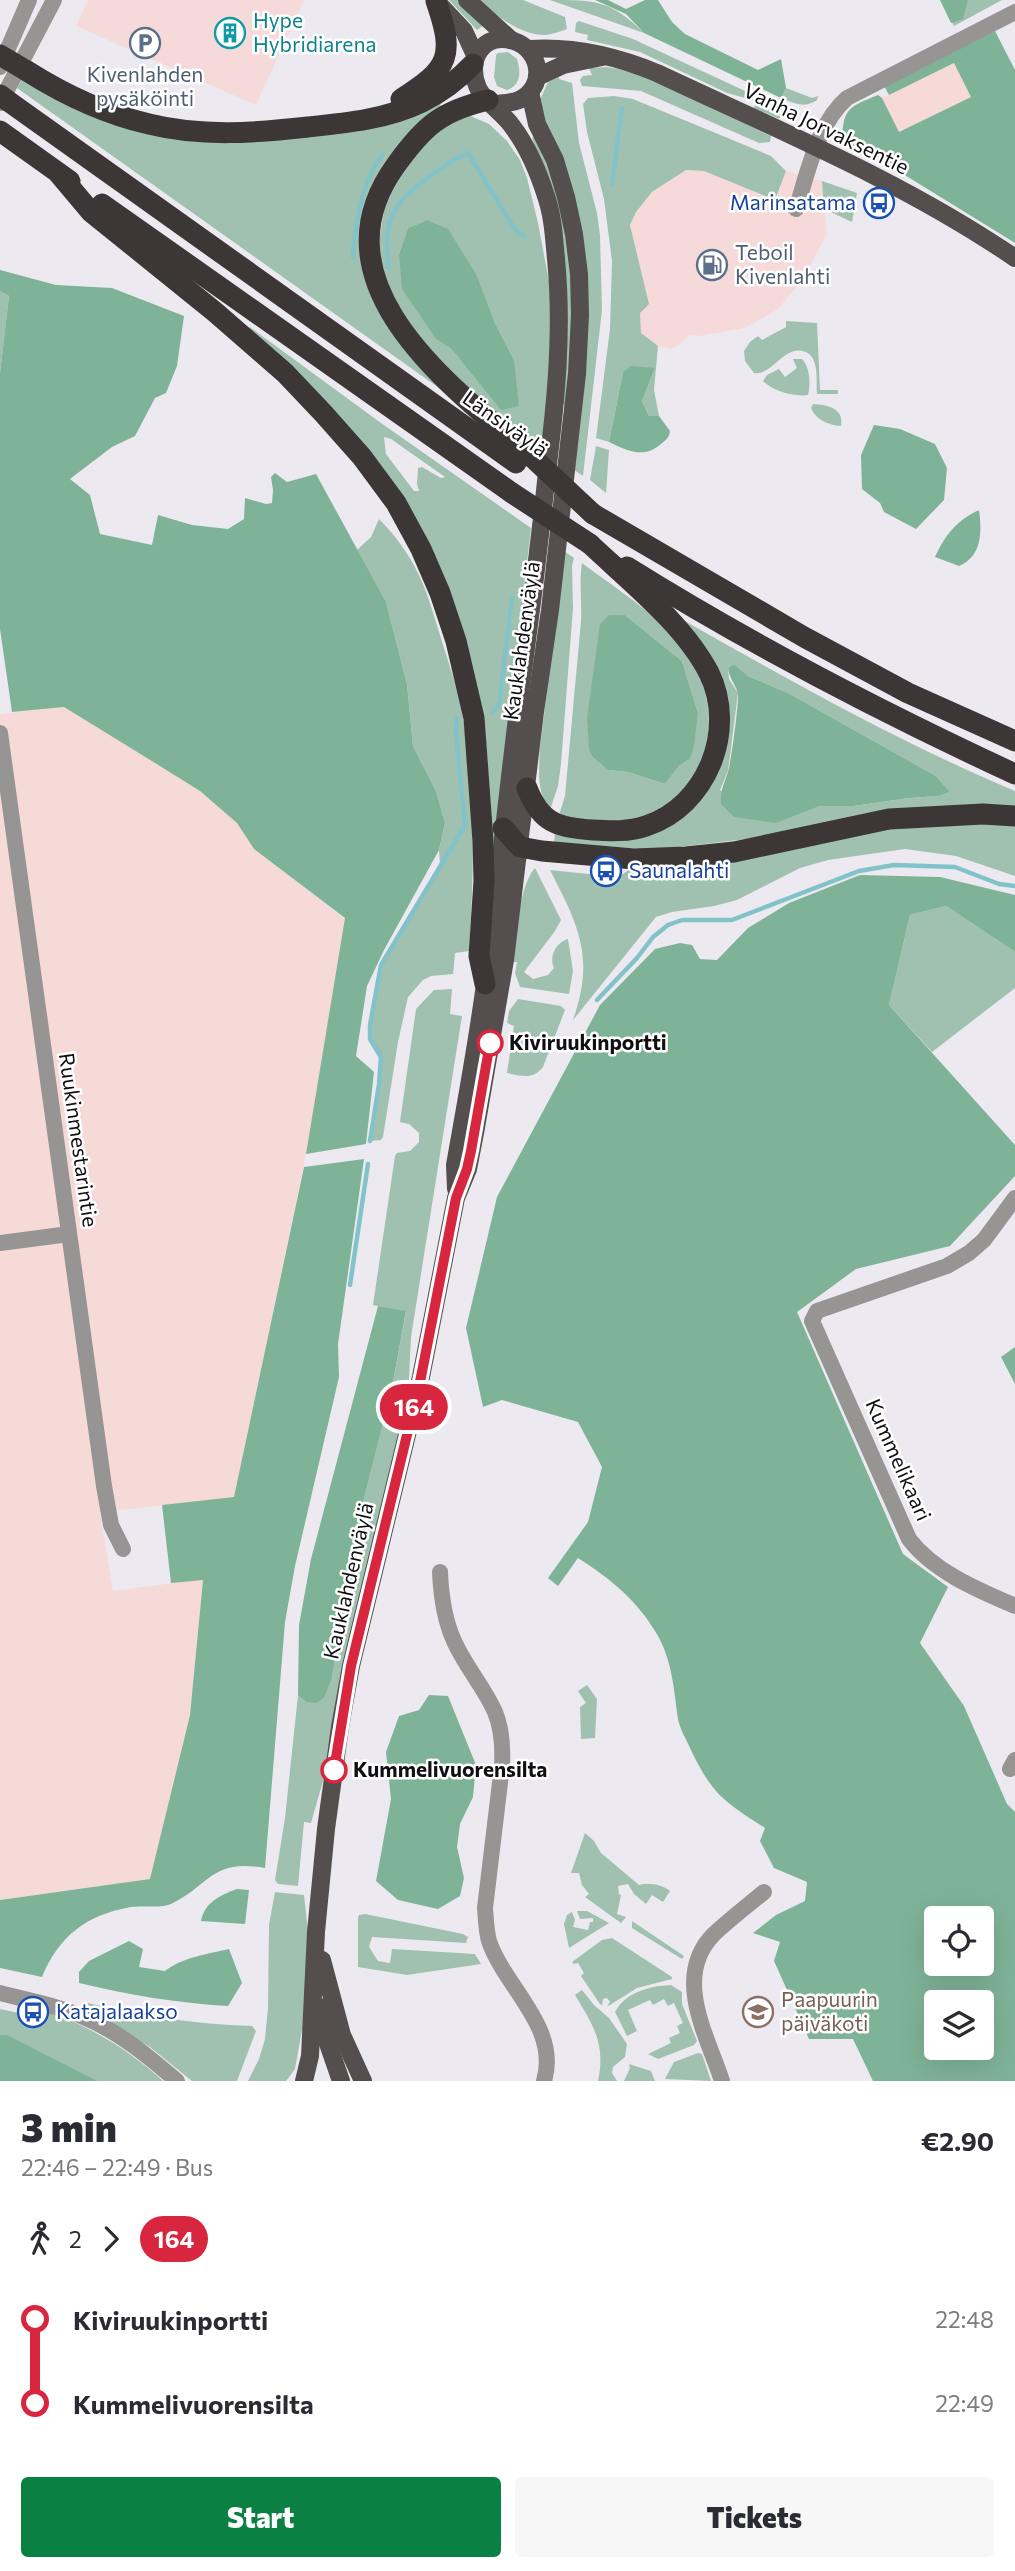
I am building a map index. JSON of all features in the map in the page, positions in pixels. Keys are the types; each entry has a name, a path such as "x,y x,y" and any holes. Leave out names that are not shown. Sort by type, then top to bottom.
{"highway":[{"path":"381,116 395,103 424,85 444,61 448,42 435,1"},
{"path":"0,55 51,86 112,114 151,125 199,132 275,131 350,123 381,116 440,93 461,77 474,59"},
{"name":"Länsiväylä","path":"3,100 517,453"},
{"path":"491,102 450,111 434,121 388,175 375,201 369,239 374,275 391,314 421,355 517,453 593,514 838,656 908,693 1015,741"},
{"path":"0,131 512,493 590,544 685,603 790,663 901,721 1015,774"},
{"path":"59,174 91,212 215,312 285,373 323,412 362,457 396,503 421,549 440,593 456,641 474,718 491,958 485,984"},
{"path":"527,788 534,806 542,816 557,824 611,831 646,826 666,817 694,793 705,776 720,738 717,697 709,673 693,648 677,628 590,544"},
{"path":"503,828 520,847 634,859 686,858 734,852 889,818 983,814 1015,816"}],"main road":[{"path":"467,0 511,40 530,49 535,59 534,85"},
{"path":"435,1 464,31 474,59 479,90 491,102 520,100 534,85 563,65 608,56"},
{"path":"474,59 493,41 511,40"},
{"name":"Vanha Jorvaksentie","path":"530,49 578,49 657,73 817,148 935,208 1015,258"},
{"name":"Kauklahdenväylä","path":"491,958 520,847 577,374 580,315 579,274 572,222 555,160 537,124 534,85"},
{"name":"Kauklahdenväylä","path":"304,2081 310,2056 316,1932 326,1829 351,1666 421,1377 456,1198 470,1157 487,1019 503,828 553,423 560,317 550,206 536,165 513,127 491,102"},
{"name":"Kauklahdenväylä","path":"485,984 487,1019"},
{"path":"316,1932 329,1993 342,2035 363,2081"},
{"name":"Kauklahdenväylä","path":"315,1979 324,2032 341,2081"}],"street":[{"path":"0,67 29,0"},
{"path":"3,100 51,1"},
{"path":"796,209 826,124 838,105 1015,12"},
{"name":"Ruukinmestarintie","path":"0,733 109,1512 111,1525 123,1549"},
{"name":"Kummelikaari","path":"1015,1198 984,1240 969,1254 947,1266 817,1311 813,1321 909,1539 918,1550 969,1586 1015,1606"},
{"path":"0,1243 69,1234"},
{"path":"440,1572 447,1623 454,1642 495,1712 500,1728 503,1744 502,1766 485,1908 486,1924 496,1957 545,2039 548,2057 544,2081"},
{"path":"722,2081 693,1997 694,1976 701,1954 713,1935 764,1892"},
{"path":"4,1995 41,2002 90,2020 145,2053 177,2081"}],"shaded area":[{"name":"Hype Hybridiarena","path":"88,0 304,0 256,105 76,26"},
{"path":"955,63 971,97 899,132 882,98"},
{"path":"686,170 704,171 775,200 786,171 822,181 827,234 802,280 778,309 745,328 699,336 689,335 679,345 670,349 658,346 641,333 639,323 643,278 630,225 636,212 652,193"},
{"path":"64,707 200,791 237,823 254,849 345,919 306,1154 234,1498 100,1512 113,1591 203,1579 190,1714 150,1879 0,1900 0,714"}],"green space":[{"path":"449,0 459,0 483,26 477,30"},
{"path":"478,0 523,0 565,17 567,29 546,35 528,32 501,18"},
{"path":"550,0 602,4 621,14 644,33"},
{"path":"595,0 608,0 626,9 645,0 658,0 672,22 685,34 758,70 781,59 786,88 781,98 644,33 626,14"},
{"path":"940,0 1002,0 954,26"},
{"path":"940,0 968,0 963,19 951,23"},
{"path":"579,21 633,39 784,109 779,119 754,108 756,101 727,93 640,52 587,40 588,35 575,32 576,23"},
{"path":"995,31 1015,70 1015,243 908,177 842,144 848,111 878,95 899,132 971,97 954,63 889,95 883,84"},
{"path":"508,52 517,59 519,73 515,85 507,90 497,86 494,77 496,55"},
{"path":"607,67 669,86 771,136 770,142 759,143 641,91 582,86 580,80 583,76 592,75 589,68"},
{"path":"559,77 572,83 579,143 600,235 602,310 583,476 573,469 586,336 539,102 548,82"},
{"path":"22,79 206,140 439,102 441,106 407,137 376,180 362,217 360,245 363,274 387,321 446,393 17,88"},
{"path":"786,88 812,98 818,96 817,100 803,105 790,102 781,98"},
{"path":"614,96 633,99 771,156 786,171 775,200 704,171 686,170 652,192 636,212 630,225 649,304 640,313 641,333 658,346 654,390 659,416 649,416 642,401 655,368 623,372 609,442 596,438 610,329 612,261 604,199 587,132 583,104 588,98"},
{"path":"468,115 489,124 507,141 520,160 527,178 553,303 544,450 484,406 442,367 391,298 377,252 386,199 409,160 445,123","holes":["427,220 494,321 514,360 459,358 449,347 399,254 408,228"]},
{"path":"537,135 559,192 570,251 573,302 568,405 560,404 550,183 532,138"},
{"path":"822,181 857,193 852,222 824,209"},
{"path":"427,220 448,229 476,274 494,321 514,360 519,406 501,410 449,347 436,339 402,289 399,254 408,228"},
{"path":"0,270 56,285 112,288 184,316 177,366 166,393 155,398 135,436 112,447 70,479 90,495 100,534 152,545 158,515 192,525 228,529 244,519 245,498 272,503 271,477 275,473 287,482 316,474 386,602 407,684 413,746 436,791 445,823 439,850 367,986 356,1056 374,1072 366,1144 306,1154 345,918 254,849 237,823 200,791 155,763 64,707 12,712 0,629 0,373 9,296 0,291"},
{"path":"0,291 9,296 0,373"},
{"path":"786,321 817,323 820,390 838,390 838,394 817,394 817,375 812,357 808,353 789,353 760,373 754,373 745,361 744,351 750,342 758,336 762,340 786,327"},
{"path":"250,327 531,528 495,840 491,842 433,554 248,329","holes":["384,437 391,439 445,477 441,478 422,467 418,468 419,491 414,491 386,454"]},
{"path":"793,359 802,359 807,366 810,381 808,395 784,392 763,381 767,375 779,369 785,377 797,368"},
{"path":"631,366 655,368 642,401 649,416 659,416 670,431 667,438 655,449 642,452 629,451 609,442 623,372"},
{"path":"813,404 837,411 841,426 819,419 811,408"},
{"path":"874,425 900,429 935,444 947,468 944,500 916,529 884,512 880,503 862,489 861,455"},
{"path":"596,446 609,450 606,493 590,480"},
{"path":"979,510 979,542 967,562 959,566 935,557 953,529 964,518"},
{"path":"379,519 402,546 418,572 457,689 470,767 473,860 469,951 455,953 453,974 431,976 423,980 408,997 383,1137 381,1140 370,1141 381,1057 370,1039 370,1025 381,965 440,865 439,850 445,823 436,791 413,746 407,684 386,602 357,550 371,537"},
{"path":"564,551 574,558 573,608 561,764 558,786 550,810 542,796 539,772"},
{"path":"582,563 659,622 684,650 695,667 704,690 708,735 703,756 693,776 679,794 661,808 638,819 598,822 559,815 565,796 581,621","holes":["609,615 625,615 682,661 698,713 690,759 679,766 665,784 628,772 608,770 587,718"]},
{"path":"609,615 625,615 682,661 698,713 694,746 690,759 679,766 665,784 628,772 608,770 589,750 587,718 600,624"},
{"path":"685,621 889,732 1015,791 1015,808 653,850 554,842 555,831 666,824 725,732 682,622","holes":["734,664 748,676 790,694 936,776 950,792 939,796 854,806 820,806 777,823 720,790 728,771 738,693 729,679 728,668"]},
{"path":"734,664 748,676 790,694 936,776 950,792 939,796 854,806 820,806 777,823 734,817 721,804 721,799 729,766 737,708 738,694 728,668"},
{"path":"1015,823 1015,876 956,856 905,849 828,860 800,868 737,900 656,917 573,1020 583,978 581,943 569,909 550,870 618,877 635,866 882,828"},
{"path":"535,868 561,920 524,972 533,979 548,975 554,968 554,951 568,939 573,971 569,994 520,987 515,973 517,962 512,962 525,886"},
{"path":"860,875 940,877 1015,895 1015,952 946,906 910,915 889,1005 1015,1145 1015,1176 950,1246 856,1269 797,1312 903,1554 948,1587 920,1643 964,1706 1007,1804 1015,1812 1015,2081 873,2081 853,2039 809,2039 774,1961 780,1942 753,1933 776,1915 805,1901 807,1882 774,1868 760,1841 765,1828 729,1803 705,1776 679,1723 672,1676 663,1646 633,1601 602,1574 578,1558 558,1586 548,1578 588,1522 602,1467 578,1422 502,1400 483,1407 466,1328 497,1197 600,1005 655,949 680,943 692,945 700,959 717,960 748,928 789,903"},
{"path":"946,906 1015,952 1015,988 932,1052 889,1005 910,915"},
{"path":"452,989 450,1014 462,1016 411,1337 408,1397 354,1618 323,1781 311,1823 304,1822 298,1886 278,1884 275,1880 285,1818 298,1695 306,1702 332,1677 345,1602 349,1557 391,1393 406,1312 373,1305 395,1156 397,1153 410,1151 419,1142 419,1133 409,1124 400,1122 416,1009 434,990"},
{"path":"518,999 561,1006 565,1010 543,1067 535,1074 522,1076 507,1073 514,1026 507,1023 509,1011"},
{"path":"364,1159 338,1344 339,1377 295,1566 285,1622 265,1868 247,1866 223,1870 169,1905 131,1907 100,1916 66,1939 42,1977 0,1968 0,1900 150,1879 190,1715 203,1580 171,1583 162,1505 234,1497 304,1167"},
{"path":"378,1306 406,1311 391,1393 349,1557 345,1602 332,1677 324,1698 316,1703 306,1702 298,1695 299,1625 311,1559"},
{"path":"1015,1347 1015,1384 1001,1357"},
{"path":"587,1685 597,1699 595,1738 581,1739 580,1707 586,1703 578,1691"},
{"path":"429,1695 448,1696 476,1765 473,1797 460,1824 457,1847 464,1878 460,1896 438,1909 398,1900 376,1881 391,1799 386,1752 399,1716 419,1710"},
{"path":"585,1833 601,1853 639,1885 656,1885 670,1891 663,1902 652,1895 646,1904 634,1894 628,1884 618,1886 621,1895 617,1914 626,1917 621,1923 585,1897 589,1894 582,1885 579,1873 571,1873"},
{"path":"237,1889 249,1890 245,1924 201,1921 214,1900"},
{"path":"275,1892 304,1895 308,1931 304,2027 295,2069 286,2081 248,2081 265,2039 269,1925"},
{"path":"577,1911 587,1911 609,1923 569,1948 564,1924 567,1915 572,1912 575,1920 573,1927 588,1930 590,1922 593,1922 593,1918 580,1919"},
{"path":"365,1914 468,1937 466,1943 372,1937 369,1947 378,1961 390,1963 392,1949 475,1954 481,1964 407,1975 358,1967 358,1918 359,1915"},
{"path":"632,1921 684,1956 682,1959 632,1928"},
{"path":"612,1938 672,1979 637,1988 610,2005 607,2006 610,2002 607,1998 600,2004 581,1976 584,1973 578,1963 572,1962 602,1940"},
{"path":"129,1941 143,1949 139,1967 165,1971 188,1959 229,1949 242,1983 228,2006 153,1998 79,1983 79,1972 89,1961"},
{"path":"671,1985 682,1992 682,2004 697,2041 694,2045 658,2059 648,2054 671,2043 669,2038 680,2033 677,2026 683,2023 674,2003 668,2006 664,1999 653,2005 650,2000 628,2010 637,2031 627,2036 615,2012 623,2001 634,1994"},
{"path":"582,1990 609,2018 627,2044 625,2057 613,2067 612,2073 617,2081 598,2081 599,2045 575,1995"},
{"path":"84,2002 167,2019 252,2026 256,2031 237,2081 192,2081 150,2047 82,2008"},
{"path":"0,2009 38,2017 40,2010 74,2022 121,2048 163,2081 0,2081"},
{"path":"0,2035 7,2035 97,2081 0,2081"},
{"path":"702,2054 711,2081 665,2079 674,2062"},
{"path":"629,2064 651,2071 655,2081 624,2081"}],"waterway":[{"path":"612,184 622,108"},
{"path":"389,268 389,223 400,202 421,183 468,153 514,228 525,237"},
{"path":"353,257 360,204 369,178 382,155"},
{"path":"493,712 499,704 512,598"},
{"path":"370,1141 381,1057 370,1039 370,1025 381,965 465,825 456,733 457,718"},
{"path":"597,1000 653,937 668,925 682,920 732,920 859,871 894,865 955,867 999,884 1015,886"},
{"path":"350,1285 368,1164"}],"bus line":[{"name":"164","path":"334,1770 351,1666 421,1377 456,1198 471,1151 490,1043"}],"place":[{"name":"Hype Hybridiarena","path":"230,33"},
{"name":"Kivenlahden pysäköinti","path":"145,43"},
{"name":"Marinsatama","path":"879,203"},
{"name":"Teboil Kivenlahti","path":"712,265"},
{"name":"Saunalahti","path":"606,871"},
{"name":"Kiviruukinportti","path":"490,1043"},
{"name":"Kummelivuorensilta","path":"334,1770"},
{"name":"Katajalaakso","path":"33,2012"},
{"name":"Paapuurin päiväkoti","path":"758,2012"}]}
